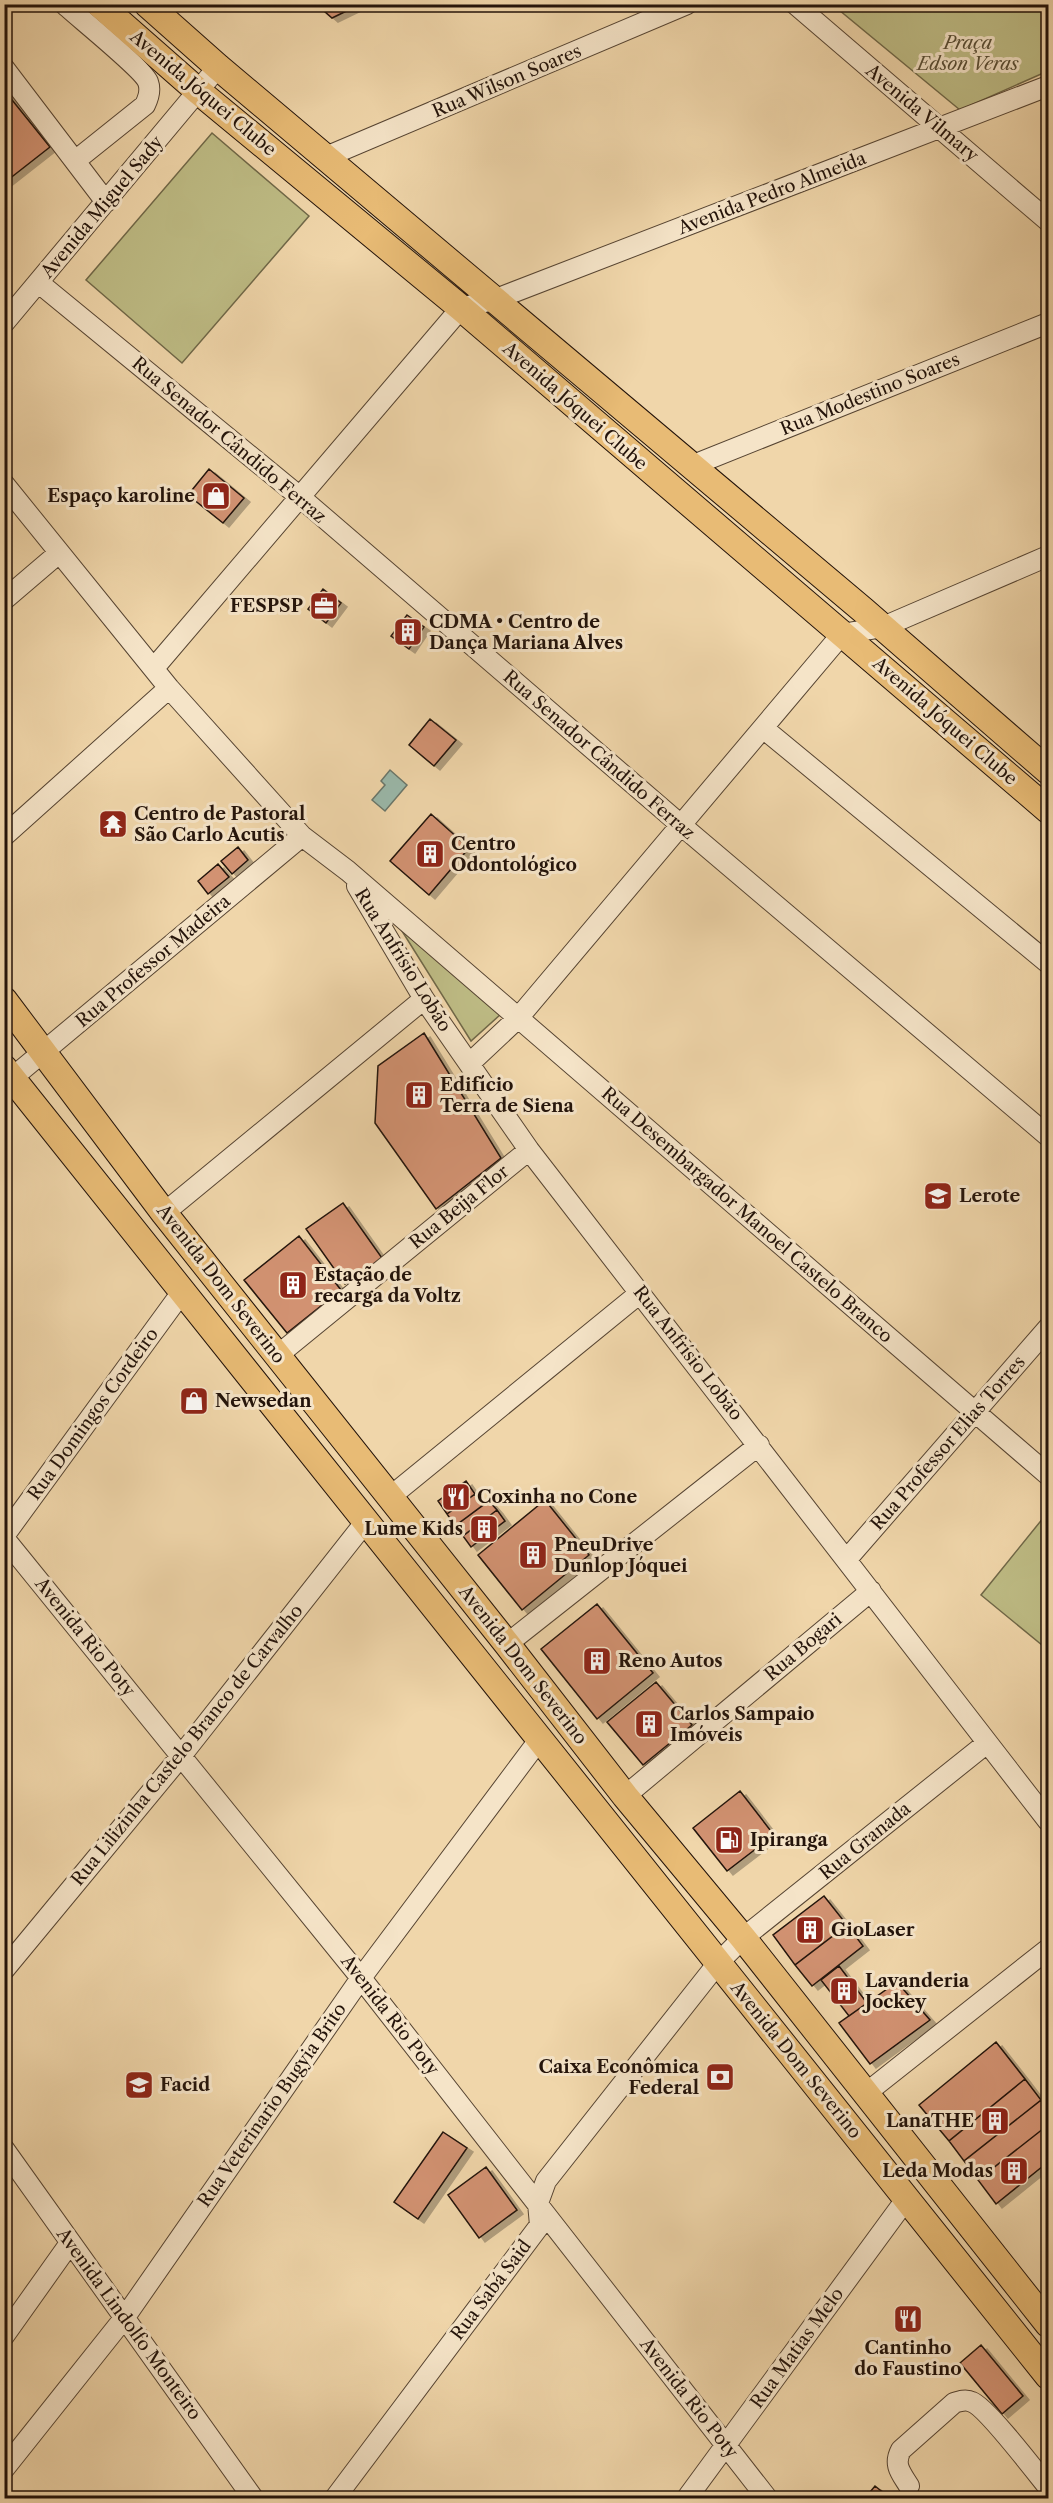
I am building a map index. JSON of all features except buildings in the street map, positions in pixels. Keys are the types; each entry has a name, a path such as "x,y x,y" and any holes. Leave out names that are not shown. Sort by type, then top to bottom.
{"main road":[{"name":"Avenida Jóquei Clube","path":"99,4 198,91 461,308 1048,810"},
{"name":"Avenida Jóquei Clube","path":"147,4 218,67 883,627 1048,771"},
{"name":"Avenida Dom Severino","path":"4,1000 164,1213 625,1796 743,1938 1048,2324"},
{"name":"Avenida Dom Severino","path":"7,1078 367,1520 539,1740 908,2198 1048,2376"}],"street":[{"path":"64,4 139,70 148,84 149,93 145,105 75,161"},
{"name":"Rua Wilson Soares","path":"326,157 687,4"},
{"name":"Avenida Vilmary","path":"795,4 1048,221"},
{"name":"Avenida Miguel Sady","path":"4,322 218,67"},
{"path":"4,68 106,202"},
{"name":"Avenida Pedro Almeida","path":"461,308 496,299 942,129 1048,86"},
{"name":"Rua Senador Cândido Ferraz","path":"39,283 300,498 1048,1136"},
{"path":"154,668 461,308"},
{"name":"Rua Modestino Soares","path":"691,466 1048,323"},
{"name":"Rua Desembargador Manoel Castelo Branco","path":"4,484 169,688 302,836 348,871 519,1017 1048,1475"},
{"path":"4,600 60,553"},
{"path":"469,1064 519,1017 842,634 883,627 1048,556"},
{"path":"4,836 169,688"},
{"path":"763,728 1048,963"},
{"name":"Rua Professor Madeira","path":"7,1078 42,1053 302,836"},
{"name":"Rua Anfrísio Lobão","path":"348,871 424,999 529,1150 1048,1821"},
{"path":"164,1213 424,999"},
{"name":"Rua Beija Flor","path":"278,1355 529,1150"},
{"name":"Rua Domingos Cordeiro","path":"4,1537 182,1292"},
{"path":"390,1497 640,1293"},
{"name":"Rua Professor Elias Torres","path":"847,1559 1048,1328"},
{"path":"507,1644 759,1445"},
{"name":"Rua Lilizinha Castelo Branco de Carvalho","path":"4,1970 181,1756 367,1520"},
{"name":"Avenida Rio Poty","path":"4,1537 361,1978 767,2499"},
{"name":"Rua Bogari","path":"625,1796 871,1591"},
{"name":"Rua Veterinario Bugyia Brito","path":"4,2469 125,2318 361,1978 539,1740"},
{"name":"Rua Granada","path":"718,1963 743,1938 987,1743"},
{"path":"865,2094 1048,1949"},
{"name":"Rua Sabá Said","path":"335,2499 540,2225 538,2203 546,2181 718,1963"},
{"name":"Avenida Lindolfo Monteiro","path":"4,2149 254,2499"},
{"name":"Rua Matias Melo","path":"687,2499 908,2198"},
{"path":"4,2336 70,2243"},
{"path":"909,2486 896,2466 896,2459 901,2450 954,2403 964,2400 975,2402 987,2414 1048,2487"}],"green space":[{"name":"Praça Edson Veras","path":"833,5 1048,5 1048,71 960,110"},
{"path":"212,133 309,216 182,363 86,280"},
{"path":"397,923 501,1014 471,1041"},
{"path":"1048,1512 1048,1650 981,1595"}],"shaded area":[{"path":"390,770 407,785 385,811 372,800 385,785 381,781"}],"place":[{"name":"Espaço karoline","path":"216,496"},
{"name":"FESPSP","path":"324,606"},
{"name":"CDMA • Centro de Dança Mariana Alves","path":"408,632"},
{"name":"Centro de Pastoral São Carlo Acutis","path":"113,824"},
{"name":"Centro Odontológico","path":"430,854"},
{"name":"Edifício Terra de Siena","path":"419,1095"},
{"name":"Lerote","path":"938,1196"},
{"name":"Estação de recarga da Voltz","path":"293,1285"},
{"name":"Newsedan","path":"194,1401"},
{"name":"Coxinha no Cone","path":"456,1497"},
{"name":"Lume Kids","path":"484,1529"},
{"name":"PneuDrive Dunlop Jóquei","path":"533,1555"},
{"name":"Reno Autos","path":"597,1661"},
{"name":"Carlos Sampaio Imóveis","path":"649,1724"},
{"name":"Ipiranga","path":"729,1840"},
{"name":"GioLaser","path":"810,1930"},
{"name":"Lavanderia Jockey","path":"844,1991"},
{"name":"Caixa Econômica Federal","path":"720,2077"},
{"name":"Facid","path":"139,2085"},
{"name":"LanaTHE","path":"995,2121"},
{"name":"Leda Modas","path":"1014,2171"},
{"name":"Cantinho do Faustino","path":"908,2319"}]}
